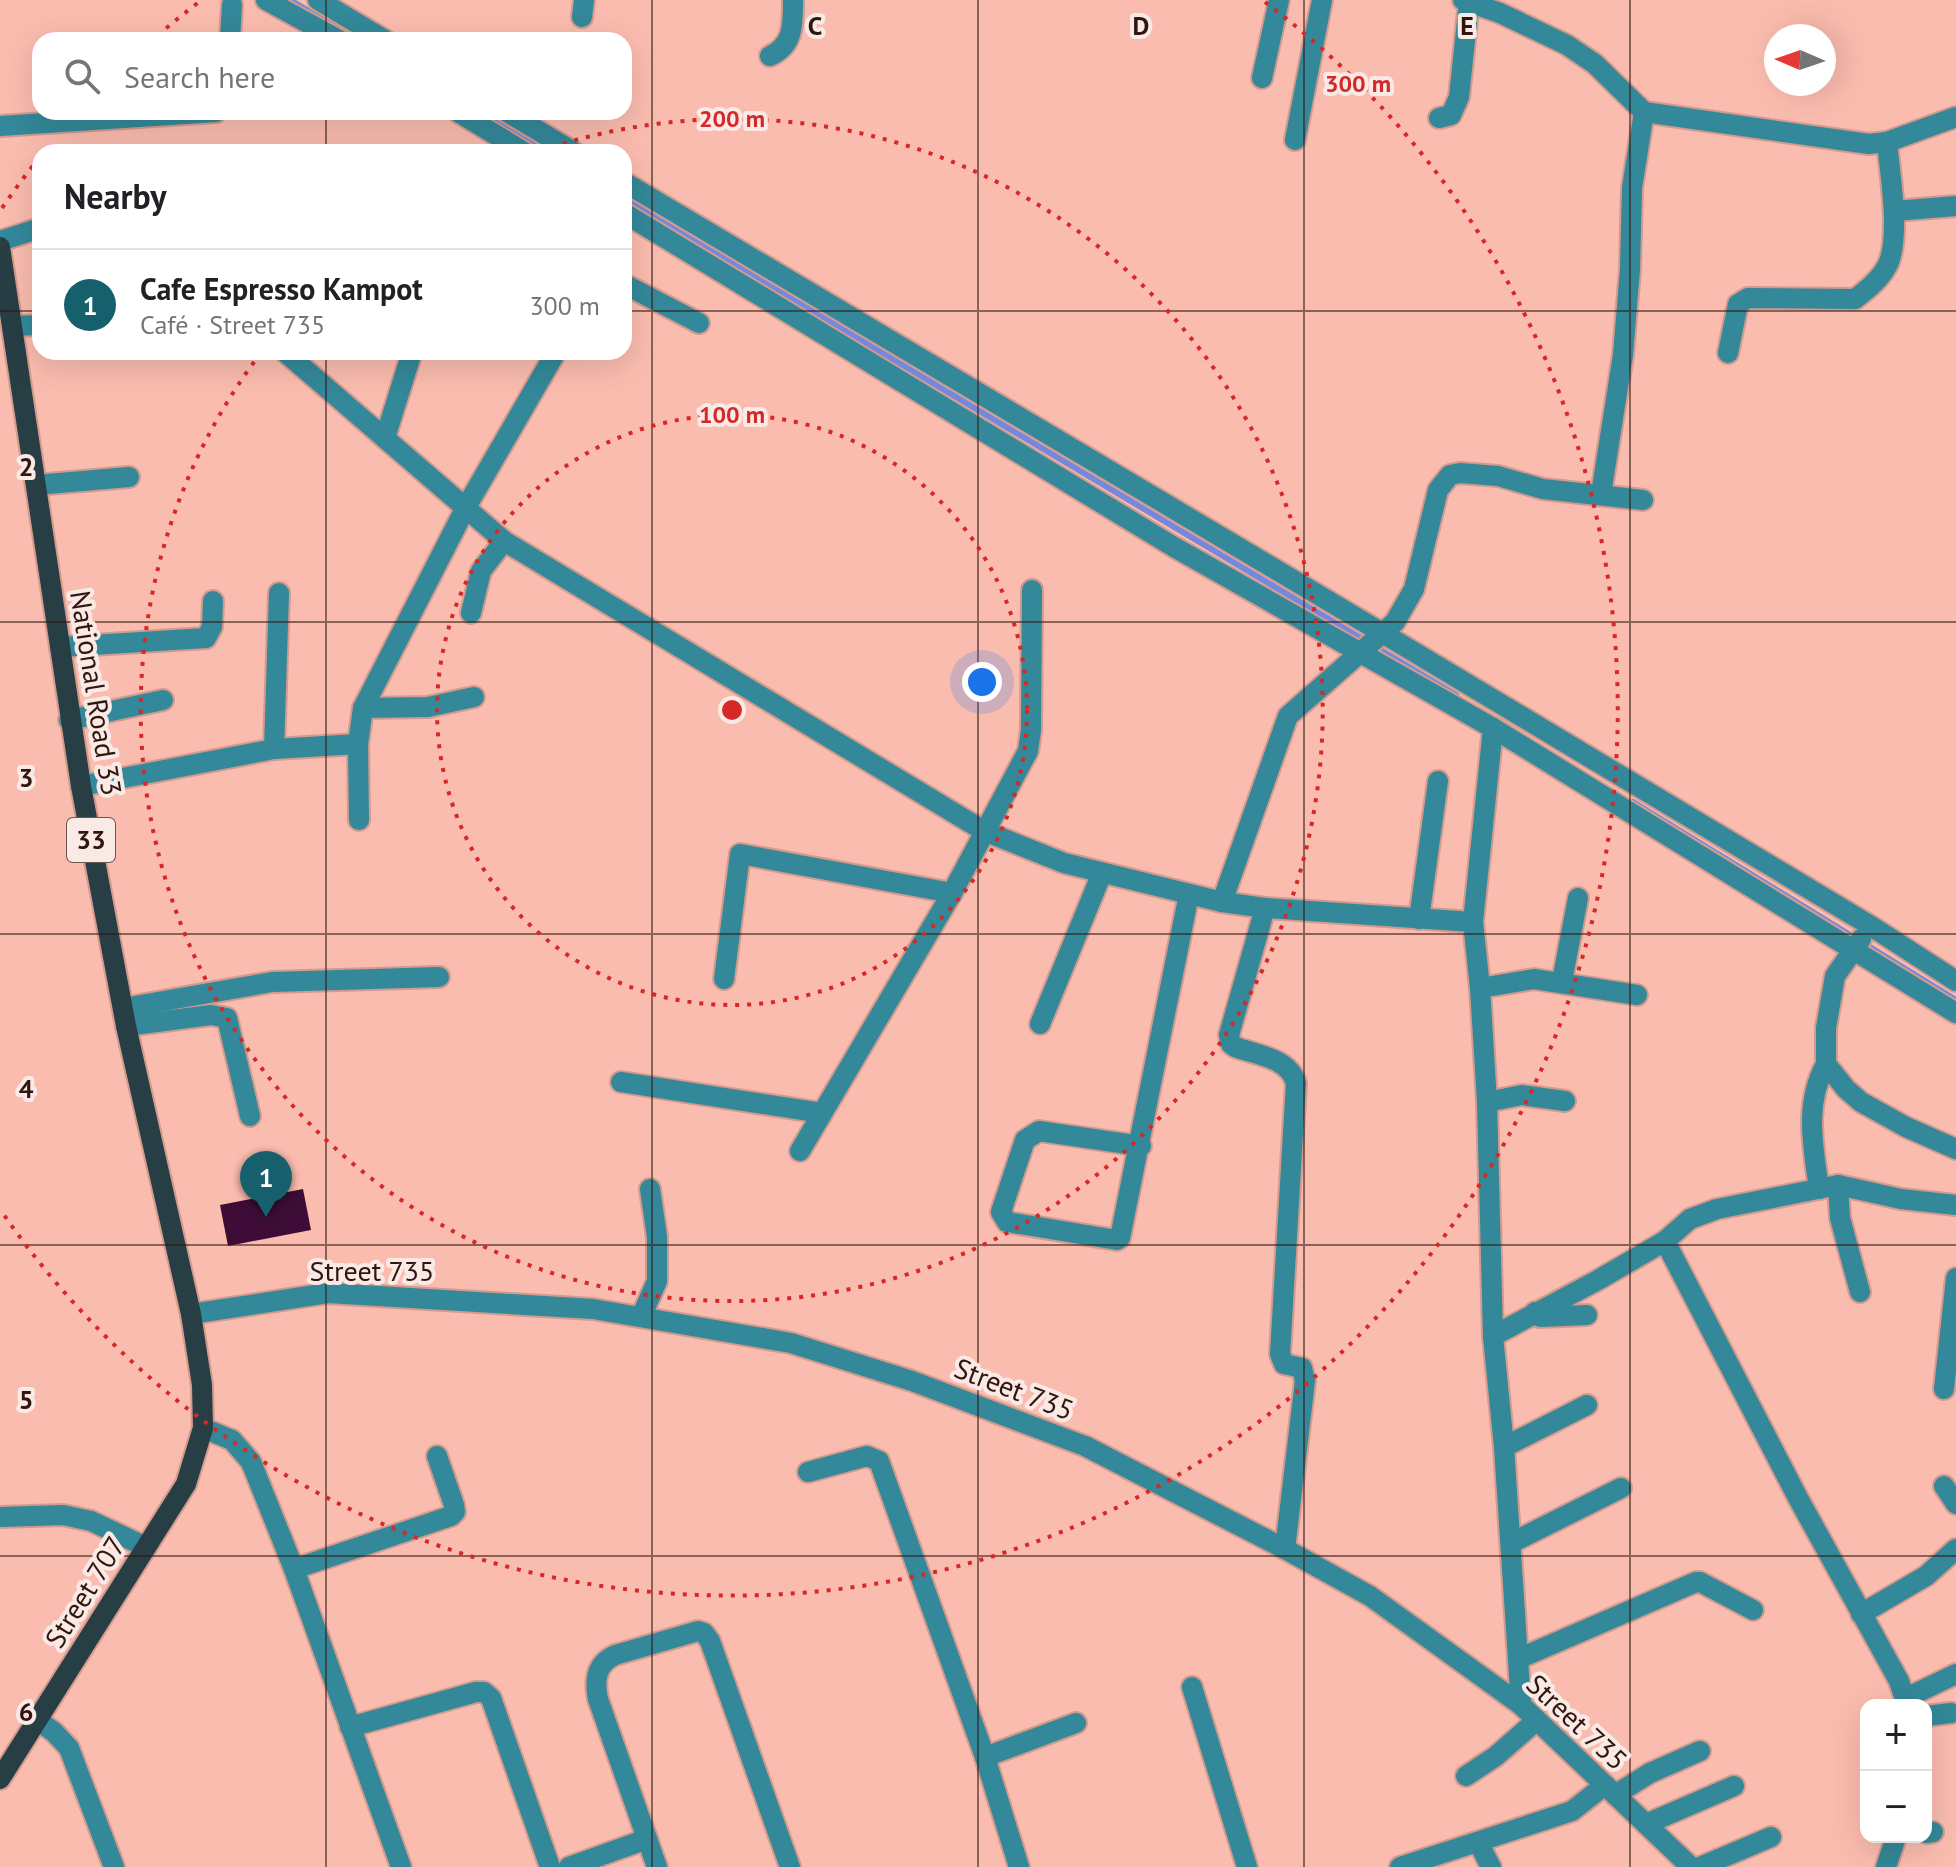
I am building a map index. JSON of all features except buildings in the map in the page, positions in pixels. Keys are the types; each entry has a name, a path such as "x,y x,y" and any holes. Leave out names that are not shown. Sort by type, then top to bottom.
{"main road":[{"name":"National Road 33","path":"0,244 69,720 124,1017 191,1314 202,1385 203,1428"},
{"name":"Street 707","path":"0,1779 186,1484 203,1428"}],"street":[{"path":"266,0 324,32"},
{"path":"318,0 372,32"},
{"path":"770,56 783,50 788,41 793,22 793,0"},
{"path":"1262,78 1279,0"},
{"path":"1295,140 1322,0"},
{"path":"1439,118 1451,115 1459,97 1466,1 1502,7 1567,45 1595,64 1644,112 1869,144 1887,142 1956,117"},
{"path":"230,32 232,5"},
{"path":"1601,494 1623,355 1632,188 1644,112"},
{"path":"0,126 71,120"},
{"path":"471,120 511,144"},
{"path":"520,120 561,144"},
{"path":"1728,353 1738,304 1748,298 1855,299 1878,279 1889,261 1895,211 1887,142"},
{"path":"632,187 1871,926 1956,981"},
{"path":"1895,211 1956,206"},
{"path":"632,218 1174,547 1493,728 1956,1013"},
{"path":"0,244 32,231"},
{"path":"632,288 699,323"},
{"path":"12,326 32,325"},
{"path":"294,360 504,541 984,831 1064,863 1222,902 1265,908 1473,922"},
{"path":"385,438 409,360"},
{"path":"359,820 358,744 363,708 465,509 551,360"},
{"path":"1222,902 1288,716 1395,622 1414,589 1438,490 1450,475 1498,476 1543,489 1643,500"},
{"path":"36,485 129,477"},
{"path":"471,613 481,571 504,541"},
{"path":"800,1151 952,893 1028,751 1031,730 1032,590"},
{"path":"274,749 279,593"},
{"path":"60,647 206,638 212,627 213,601"},
{"path":"363,708 428,707 474,697"},
{"path":"69,720 163,700"},
{"path":"1493,728 1473,922 1487,1102 1493,1336 1504,1447 1521,1705"},
{"path":"81,786 274,749 358,744"},
{"path":"1419,919 1438,781"},
{"path":"724,979 740,854 952,893"},
{"path":"1040,1024 1102,873"},
{"path":"1141,1146 1039,1131 1034,1133 1025,1140 1002,1217 1007,1222 1117,1240 1120,1238 1141,1146 1189,894"},
{"path":"1562,981 1578,898"},
{"path":"1265,908 1229,1035 1235,1047 1285,1064 1293,1072 1296,1083 1280,1354 1284,1364 1302,1368 1305,1381 1285,1549"},
{"path":"1860,1292 1812,1134 1812,1102 1816,1083 1826,1064 1826,1028 1835,976 1871,926"},
{"path":"124,1017 272,982 439,977"},
{"path":"1480,988 1534,979 1637,995"},
{"path":"124,1017 211,1015 227,1018 250,1116"},
{"path":"1826,1064 1861,1102 1906,1127 1956,1149"},
{"path":"621,1082 822,1113"},
{"path":"1487,1102 1522,1095 1565,1101"},
{"path":"1493,1336 1665,1241 1690,1219 1717,1209 1828,1187 1956,1205"},
{"path":"641,1317 657,1281 657,1237 650,1189"},
{"path":"1665,1241 1798,1498 1899,1681 1905,1699"},
{"path":"1944,1389 1956,1278"},
{"name":"Street 735","path":"191,1314 328,1293 593,1309 791,1343 912,1381 1085,1446 1370,1596 1521,1705 1691,1867"},
{"path":"1535,1312 1540,1317 1587,1315"},
{"path":"1504,1447 1587,1405"},
{"path":"203,1428 232,1440 251,1462 294,1569 401,1867"},
{"path":"294,1569 451,1516 455,1512 454,1505 437,1456"},
{"path":"808,1472 867,1456 879,1461 985,1757 1019,1867"},
{"path":"1944,1486 1956,1504"},
{"path":"1511,1543 1621,1488"},
{"path":"0,1517 63,1515 91,1521 146,1547"},
{"path":"1861,1614 1926,1576 1956,1549"},
{"path":"1518,1659 1696,1582 1753,1610"},
{"path":"657,1867 598,1699 596,1678 605,1660 615,1655 698,1631 710,1641 790,1867"},
{"path":"1911,1699 1956,1674"},
{"path":"1192,1687 1247,1867"},
{"path":"350,1727 484,1692 491,1698 550,1867"},
{"path":"1932,1715 1951,1713"},
{"path":"37,1720 69,1748 114,1867"},
{"path":"1466,1776 1496,1756 1537,1720"},
{"path":"985,1757 1076,1723"},
{"path":"1400,1867 1572,1811 1610,1790 1700,1751"},
{"path":"1646,1824 1734,1786"},
{"path":"1700,1867 1771,1837"},
{"path":"569,1867 647,1839"},
{"path":"1478,1842 1491,1867"},
{"path":"1886,1867 1895,1843"}],"waterway":[{"path":"290,0 344,32"},
{"path":"491,120 532,144"},
{"path":"632,204 1456,695"},
{"path":"1633,802 1956,1000"}],"place":[{"name":"Cafe Espresso Kampot","path":"266,1217"}]}
